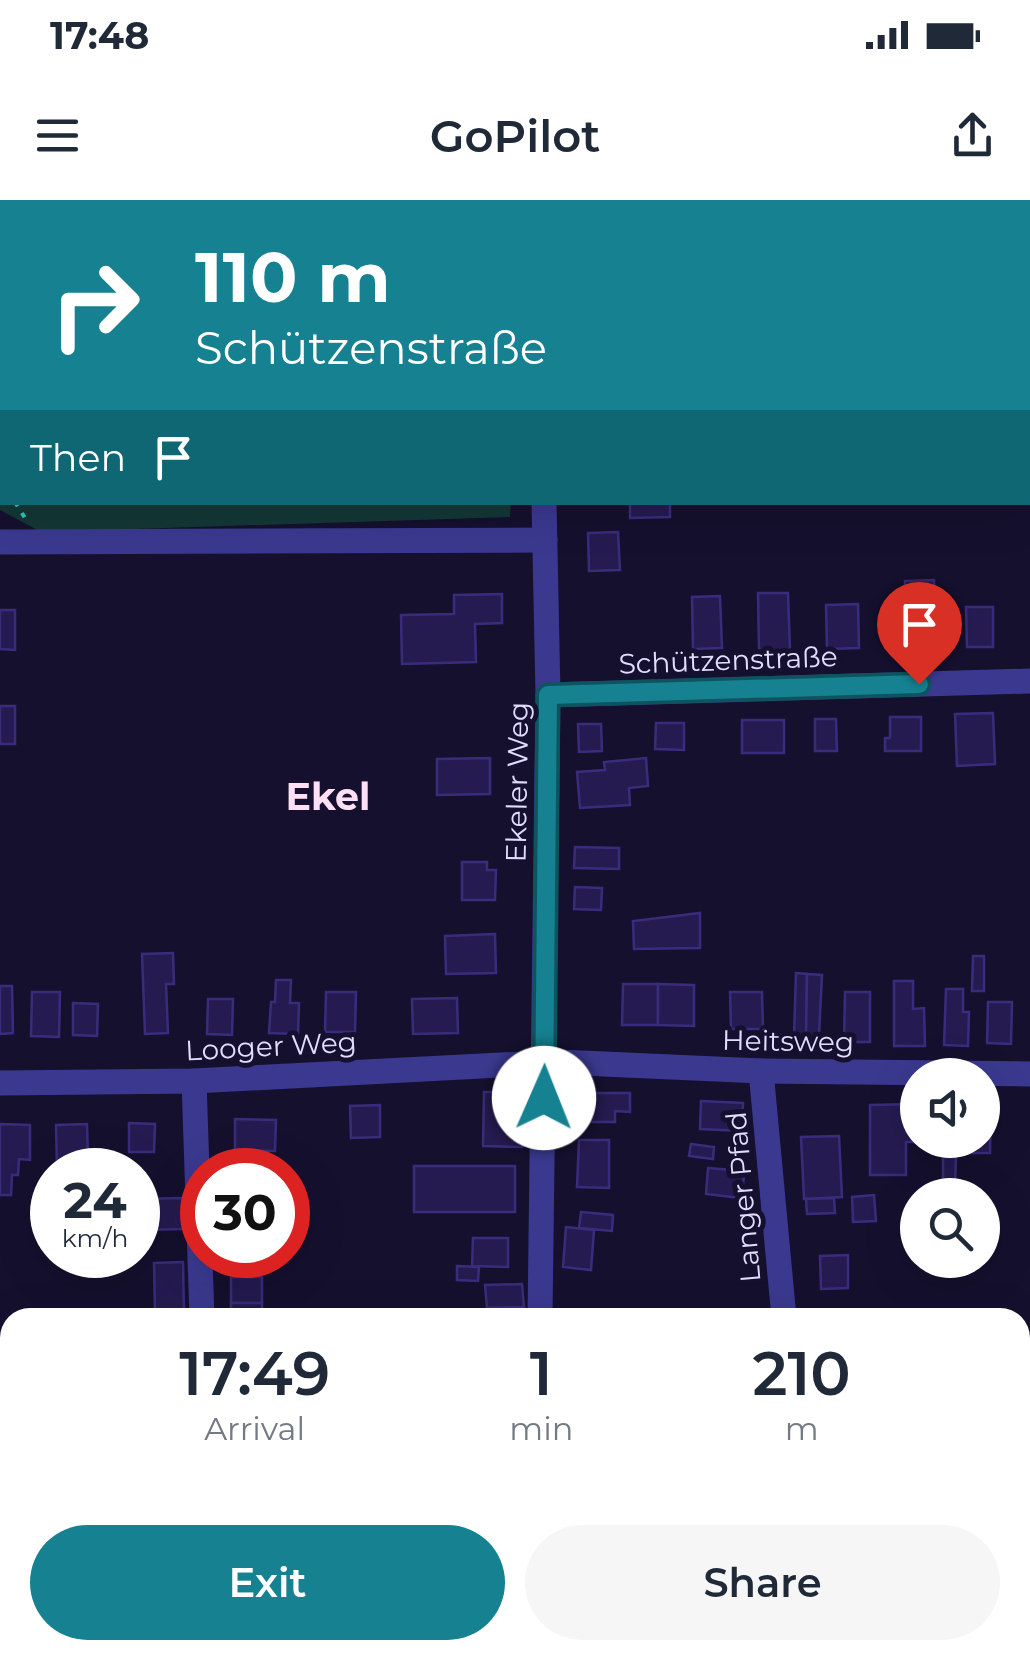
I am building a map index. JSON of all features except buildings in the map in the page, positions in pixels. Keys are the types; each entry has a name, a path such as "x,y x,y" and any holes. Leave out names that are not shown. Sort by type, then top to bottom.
{"street":[{"name":"Ekeler Weg","path":"540,1308 548,695 544,505"},
{"path":"0,542 545,540"},
{"name":"Schützenstraße","path":"548,695 1030,680"},
{"name":"Heitsweg","path":"544,1062 761,1071 1030,1074"},
{"name":"Looger Weg","path":"0,1083 194,1081 544,1062"},
{"name":"Langer Pfad","path":"761,1071 783,1308"},
{"path":"194,1081 202,1308"}],"green space":[{"path":"0,505 511,505 510,517 41,532 0,510"}],"district":[{"name":"Ekel","path":"328,796"}],"route":[{"path":"544,1098 548,695 919,684"}]}
